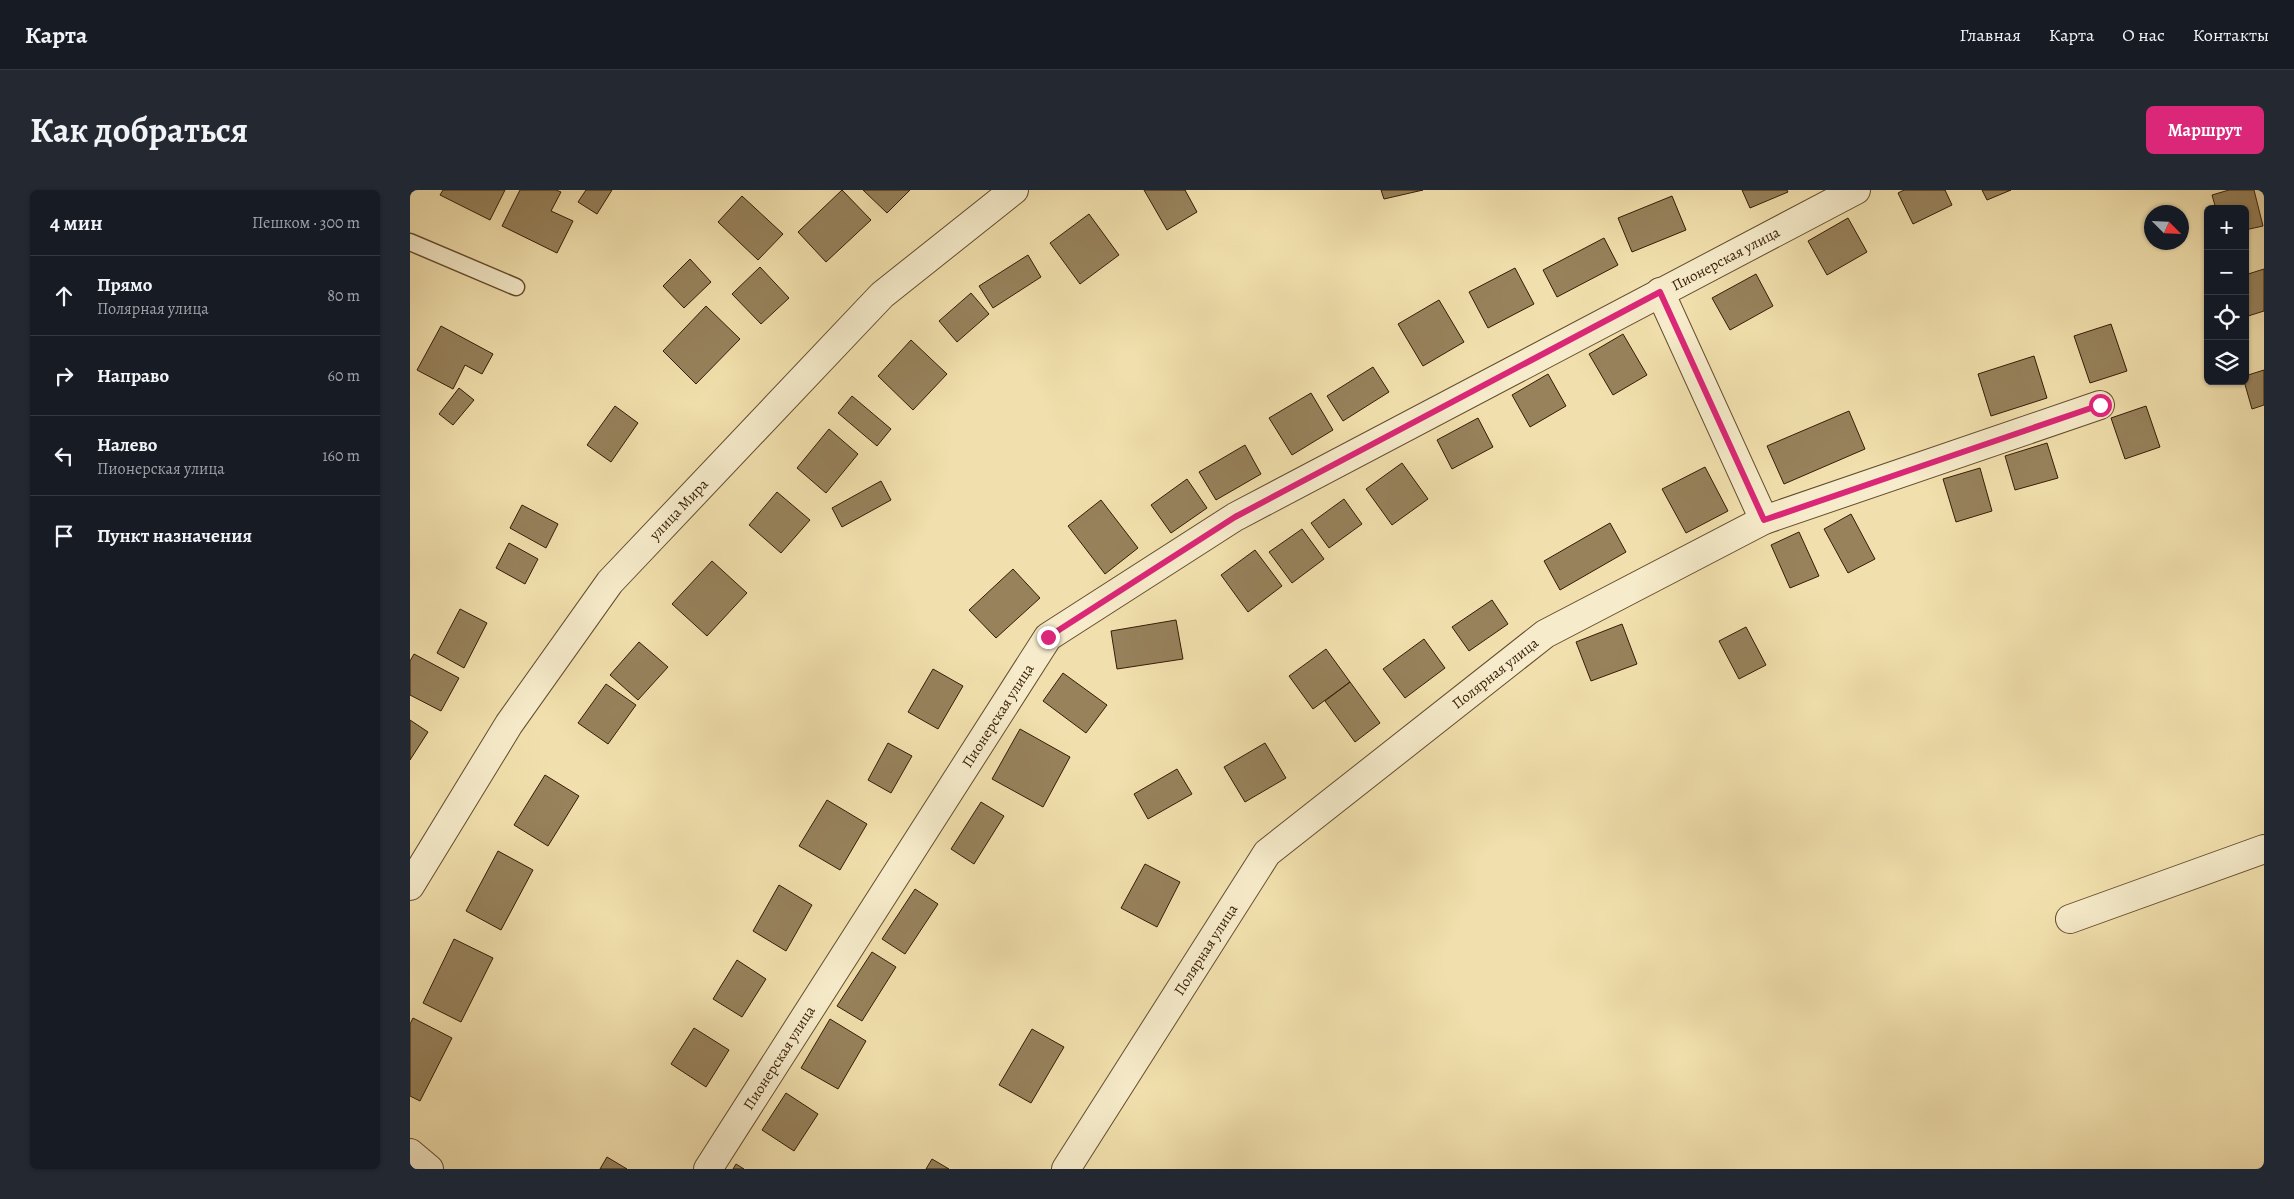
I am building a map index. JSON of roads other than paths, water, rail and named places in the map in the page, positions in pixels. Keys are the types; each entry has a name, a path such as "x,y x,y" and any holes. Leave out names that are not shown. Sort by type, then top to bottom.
{"street":[{"name":"улица Мира","path":"410,886 509,724 610,582 882,295 1014,190"},
{"name":"Пионерская улица","path":"708,1169 1048,637 1235,517 1856,190"},
{"path":"1660,292 1764,520"},
{"name":"Полярная улица","path":"1066,1169 1267,853 1545,634 1764,520 2100,405"},
{"path":"2070,919 2264,849"},
{"path":"410,1153 430,1169"}],"lane":[{"path":"410,242 516,287"}]}
